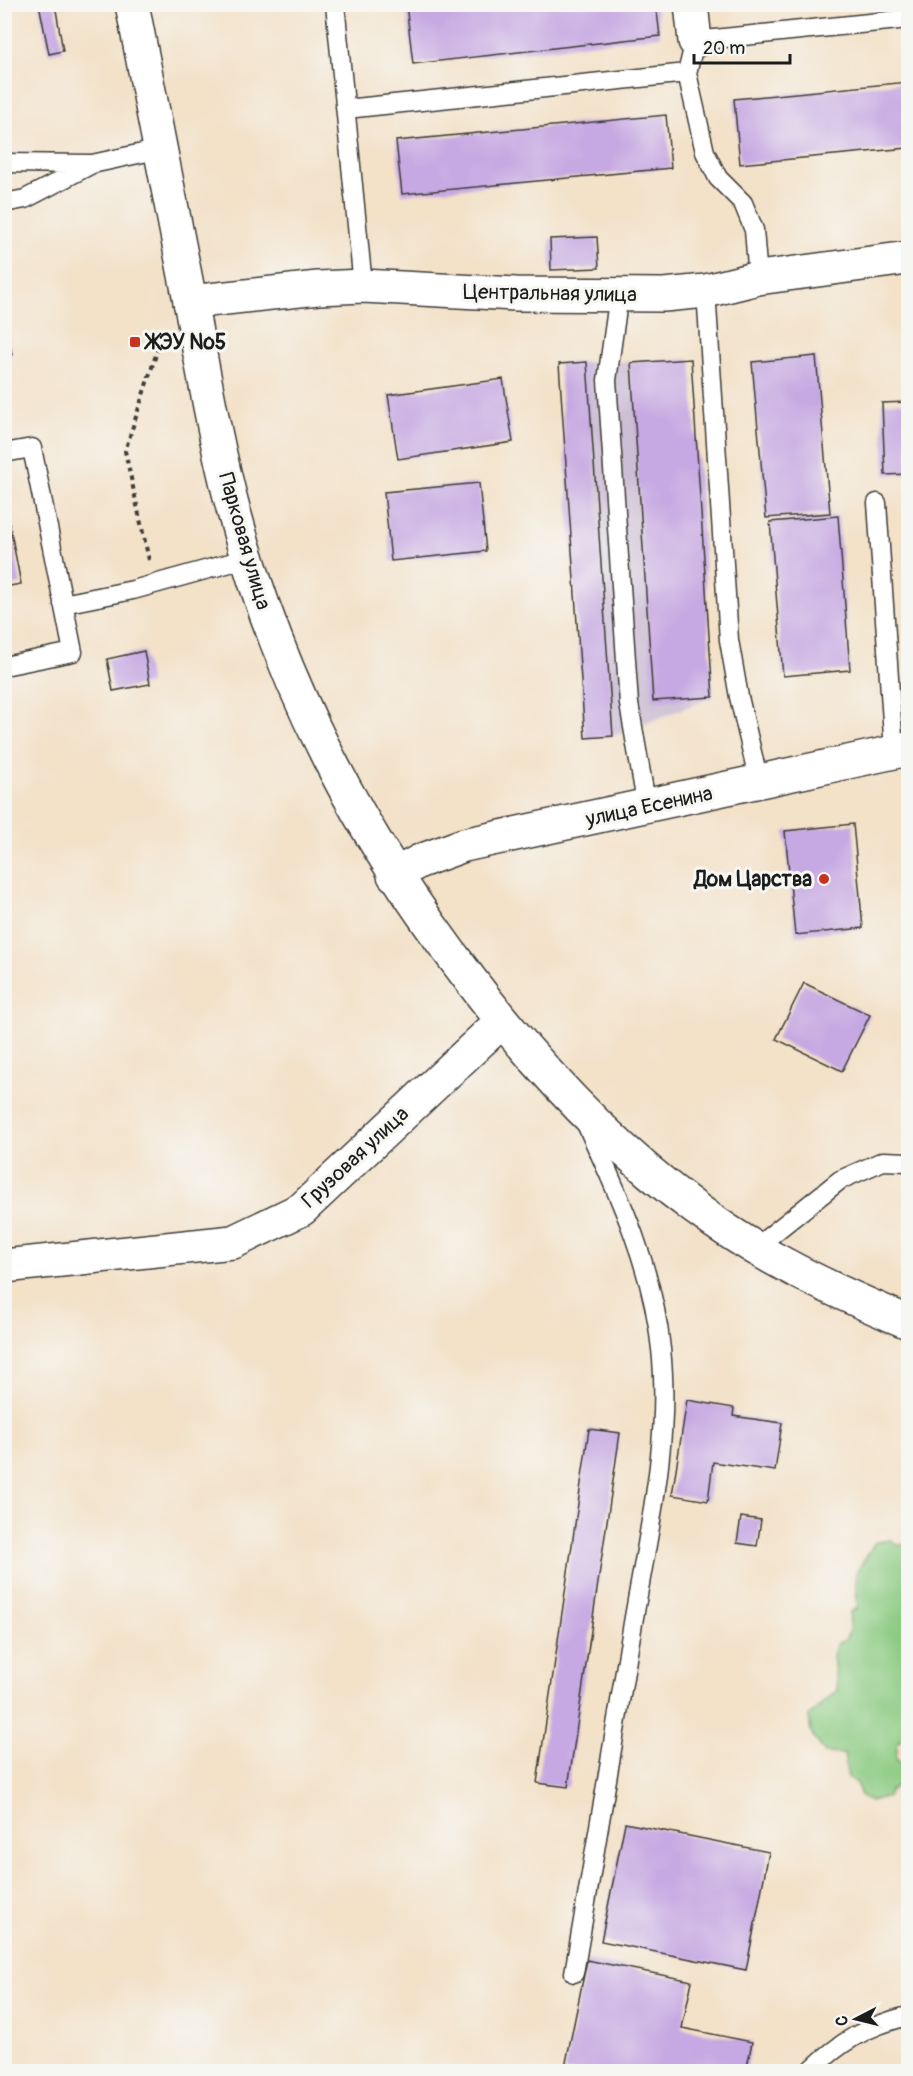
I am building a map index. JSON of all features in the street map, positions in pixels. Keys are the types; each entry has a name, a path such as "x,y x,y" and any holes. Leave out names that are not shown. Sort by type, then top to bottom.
{"street":[{"name":"Парковая улица","path":"132,4 216,437 234,513 267,618 297,692 339,782 394,875 422,917 502,1021 577,1105 655,1177 697,1210 755,1248 832,1290 909,1322"},
{"path":"691,4 695,41"},
{"name":"Центральная улица","path":"190,302 318,288 363,286 494,294 664,295 706,291 758,278 909,258"},
{"name":"улица Есенина","path":"394,875 420,861 464,845 647,808 901,750"},
{"name":"Грузовая улица","path":"4,1266 233,1242 302,1209 502,1021"}],"lane":[{"path":"334,4 363,286"},
{"path":"758,278 754,230 743,203 718,178 705,152 687,73 695,41 879,13 909,19"},
{"path":"346,109 687,73"},
{"path":"4,163 92,164 161,149"},
{"path":"4,203 25,200 92,164"},
{"path":"706,291 729,640 739,697 759,782"},
{"path":"619,294 607,380 629,704 647,808"},
{"path":"4,453 32,448 73,652 4,666"},
{"path":"877,503 901,750"},
{"path":"63,604 154,584 248,558"},
{"path":"574,1973 642,1570 663,1424 661,1348 645,1270 628,1215 577,1105"},
{"path":"755,1248 840,1180 883,1161 909,1162"},
{"path":"809,2072 837,2046 880,2023 909,2016"}],"path":[{"path":"154,584 125,451 162,338 160,327"}],"shaded area":[{"path":"691,359 713,697 613,736 585,738 559,364"}],"green space":[{"path":"891,1540 897,1545 908,1544 908,1733 906,1739 898,1741 896,1759 905,1766 907,1781 889,1791 887,1797 870,1801 861,1797 857,1783 848,1779 844,1754 825,1753 811,1733 809,1716 837,1690 833,1657 836,1644 845,1640 849,1632 850,1612 857,1609 856,1573 875,1542"}],"building":[{"path":"39,4 55,4 63,51 49,54"},
{"path":"406,4 656,4 660,36 413,64"},
{"path":"908,82 908,148 740,164 734,99"},
{"path":"666,115 671,168 402,194 396,141"},
{"path":"597,237 599,268 551,270 550,239"},
{"path":"4,318 12,355 4,356"},
{"path":"816,356 830,513 766,518 752,362"},
{"path":"691,359 713,697 653,701 631,363"},
{"path":"587,362 613,736 585,738 559,364"},
{"path":"503,379 513,442 398,459 388,395"},
{"path":"908,402 908,474 885,475 882,403"},
{"path":"479,483 486,551 391,561 384,492"},
{"path":"6,506 21,584 4,587 4,507"},
{"path":"838,516 850,670 783,676 770,522"},
{"path":"144,651 150,684 113,691 107,659"},
{"name":"Дом Царства","path":"853,824 863,928 795,935 785,831"},
{"path":"804,983 870,1015 842,1071 776,1039"},
{"path":"687,1400 734,1408 733,1416 782,1423 775,1471 713,1462 708,1501 672,1495"},
{"path":"589,1429 620,1433 568,1787 537,1783"},
{"path":"741,1517 761,1520 757,1546 737,1543"},
{"path":"625,1823 769,1852 746,1970 601,1941"},
{"path":"587,1960 692,1981 682,2028 752,2042 746,2072 564,2072"}],"place":[{"name":"ЖЭУ №5","path":"135,342"},
{"name":"Дом Царства","path":"824,879"}]}
